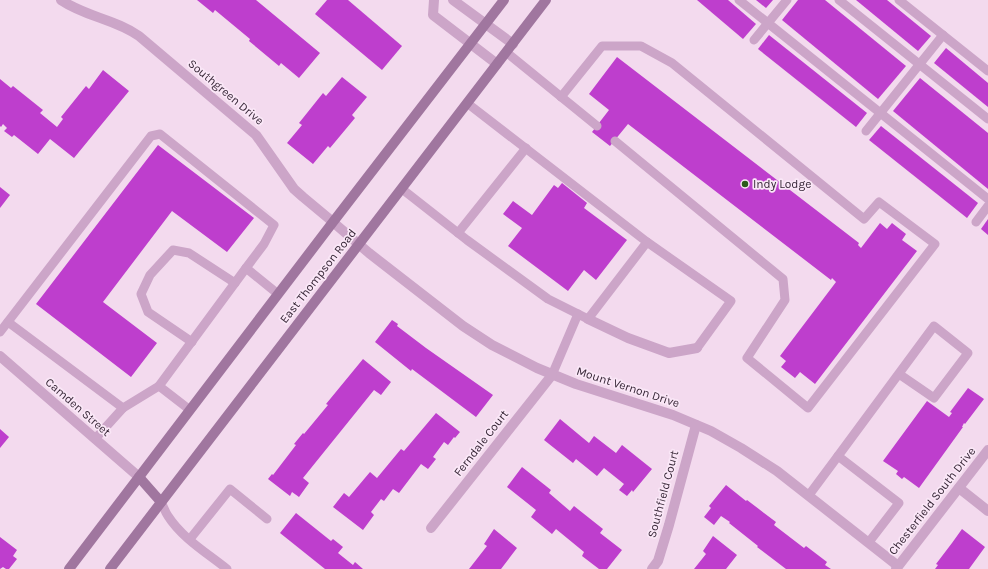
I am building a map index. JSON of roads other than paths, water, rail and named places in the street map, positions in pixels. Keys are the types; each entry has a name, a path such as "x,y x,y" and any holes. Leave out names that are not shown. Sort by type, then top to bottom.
{"main road":[{"name":"East Thompson Road","path":"69,569 504,0"},
{"name":"East Thompson Road","path":"110,569 546,0"},
{"path":"139,477 161,502"}],"street":[{"name":"Southgreen Drive","path":"61,0 85,13 120,25 139,36 256,135 294,189 349,235"},
{"path":"434,0 433,15 497,64"},
{"path":"453,0 486,24 510,48"},
{"name":"Mount Vernon Drive","path":"349,235 358,245 463,326 511,355 552,375 576,384 649,406 711,431 755,456 809,495 869,542 897,567"},
{"path":"588,319 628,338 669,353 697,348"},
{"name":"Camden Street","path":"0,356 139,477"},
{"name":"Ferndale Court","path":"431,528 552,375"},
{"name":"Southfield Court","path":"652,569 658,562 696,425"},
{"name":"Chesterfield South Drive","path":"897,567 988,450"},
{"path":"959,488 988,511"}],"lane":[{"path":"739,0 988,199"},
{"path":"754,40 788,0"},
{"path":"839,0 988,119"},
{"path":"899,0 988,71"},
{"path":"866,131 943,35"},
{"path":"561,97 602,46 641,46 672,63 864,219 879,202 935,244 808,408 747,358 785,300 783,279 615,141"},
{"path":"510,48 561,97 597,126"},
{"path":"467,103 647,242 731,301 697,348"},
{"path":"0,332 151,136 160,134 274,225 264,244 159,386 123,408 95,439"},
{"path":"458,233 526,148"},
{"path":"402,189 458,233 548,299 588,319 647,242"},
{"path":"976,222 988,206"},
{"path":"192,342 148,312 141,294 150,275 173,250 189,253 235,283"},
{"path":"246,268 278,294"},
{"path":"552,375 578,314"},
{"path":"8,322 123,408"},
{"path":"809,495 934,326 968,353 934,398 899,374"},
{"path":"159,386 190,410"},
{"path":"838,456 899,504 869,542"},
{"path":"190,539 230,489 267,519"},
{"path":"161,502 168,516 178,528 227,569"}],"place":[{"name":"Indy Lodge","path":"745,184"}]}
